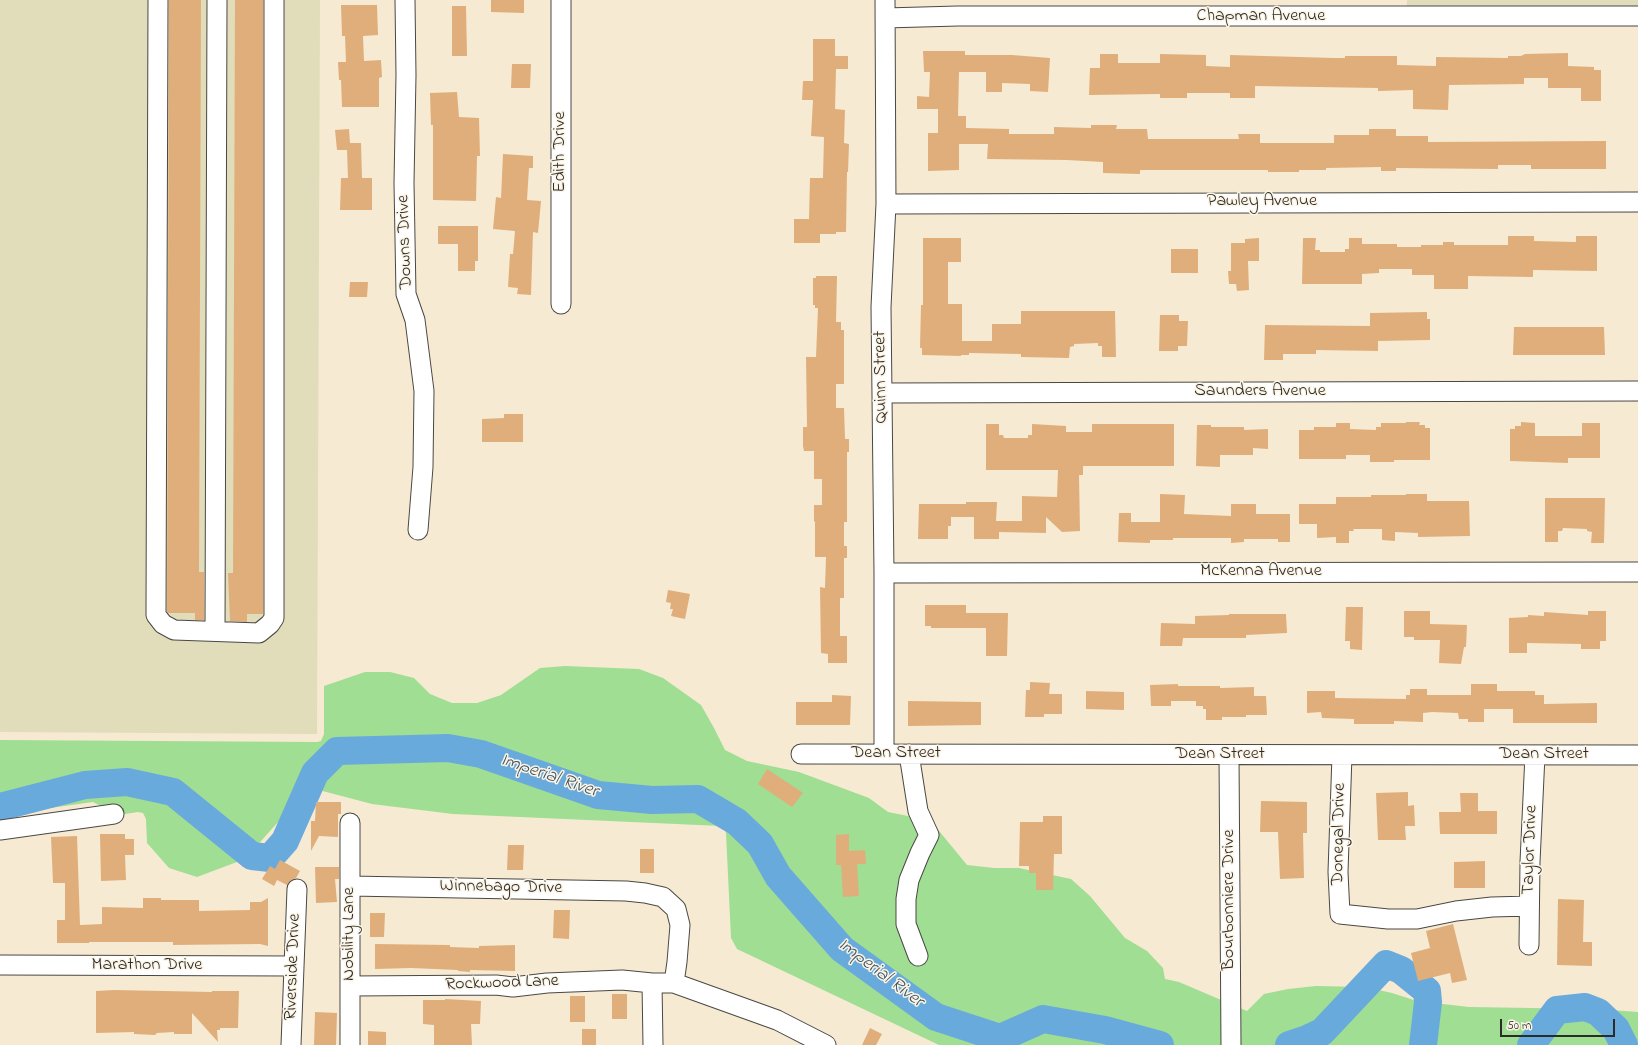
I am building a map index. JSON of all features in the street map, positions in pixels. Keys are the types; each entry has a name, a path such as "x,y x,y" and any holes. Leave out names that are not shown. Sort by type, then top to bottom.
{"street":[{"path":"158,0 156,615 163,624 174,630 259,633 270,624 274,618 274,0"},
{"path":"215,631 217,0"},
{"name":"Downs Drive","path":"405,0 406,75 404,183 406,294 415,320 424,390 423,467 418,530"},
{"name":"Edith Drive","path":"561,0 561,304"},
{"name":"Chapman Avenue","path":"885,9 948,16 1352,17 1582,8 1638,16"},
{"name":"Quinn Street","path":"884,754 884,573 881,307 886,204 885,9"},
{"name":"Pawley Avenue","path":"886,204 1638,202"},
{"name":"Saunders Avenue","path":"882,393 1638,391"},
{"name":"McKenna Avenue","path":"884,573 1638,572"},
{"name":"Dean Street","path":"801,754 1638,755"},
{"path":"909,754 918,811 929,835 909,880 906,899 906,924 918,956"},
{"name":"Bourbonniere Drive","path":"1229,755 1231,1045"},
{"name":"Donegal Drive","path":"1342,755 1338,872 1340,914 1388,919 1417,919 1456,911 1492,906 1529,906"},
{"name":"Taylor Drive","path":"1529,945 1529,906 1535,755"},
{"path":"0,830 114,814"},
{"name":"Nobility Lane","path":"350,823 350,1045"},
{"name":"Winnebago Drive","path":"350,886 626,891 662,897 676,909 680,925 674,983"},
{"name":"Riverside Drive","path":"291,1045 297,889"},
{"name":"Marathon Drive","path":"0,965 293,966"},
{"name":"Rockwood Lane","path":"351,986 496,985 513,987 547,983 622,980 652,983 674,983"},
{"path":"652,983 653,1045"},
{"path":"674,983 777,1020 826,1045"}],"shaded area":[{"path":"0,0 320,0 317,734 0,732"},
{"path":"1407,0 1638,0 1638,19 1406,15"}],"green space":[{"path":"565,666 639,669 663,678 701,705 725,750 747,761 799,772 869,798 888,812 913,817 935,826 967,865 994,868 1019,868 1071,879 1090,896 1125,938 1147,951 1163,968 1165,979 1179,982 1247,1011 1264,994 1288,989 1316,986 1365,987 1392,993 1417,1001 1469,1007 1597,1009 1638,1012 1638,1045 939,1045 737,949 731,938 726,833 725,829 721,826 453,814 372,804 315,789 287,812 245,859 197,877 169,868 147,843 146,819 143,813 138,812 118,815 93,802 43,809 0,796 0,740 317,742 321,741 324,734 324,686 365,672 390,672 414,678 430,694 452,703 477,703 501,695 540,668"}],"building":[{"path":"169,0 201,0 199,572 204,572 204,620 195,620 195,613 168,613 167,611"},
{"path":"235,0 263,0 263,614 247,614 247,622 230,621 228,573 233,573"},
{"path":"491,0 524,0 524,13 491,12"},
{"path":"341,5 377,5 378,35 363,36 364,61 381,60 382,77 379,78 379,107 342,107 341,80 339,80 338,62 346,62 345,36 342,36"},
{"path":"452,6 466,6 467,56 452,56"},
{"path":"813,39 835,39 835,56 848,56 848,69 836,69 835,109 845,110 844,143 849,144 846,232 836,232 836,234 820,234 820,243 794,243 794,219 809,219 810,178 823,178 824,137 811,136 813,100 802,100 803,81 813,81"},
{"path":"923,51 965,51 965,55 1012,55 1050,58 1048,92 1030,91 1030,84 1002,83 1002,92 986,92 986,72 959,72 958,116 966,116 966,128 1009,129 1009,134 1054,134 1054,127 1091,128 1091,125 1117,125 1116,129 1147,129 1148,139 1239,139 1238,134 1260,134 1260,143 1334,143 1334,135 1369,135 1369,129 1396,129 1396,136 1428,136 1428,142 1606,141 1606,169 1531,169 1531,165 1498,165 1498,169 1396,168 1396,171 1381,171 1381,167 1326,168 1326,170 1299,170 1299,172 1268,172 1268,170 1140,170 1140,174 1103,173 1103,162 987,159 988,144 959,144 959,170 928,171 928,133 938,133 938,109 917,109 917,96 929,97 930,72 924,72"},
{"path":"1568,53 1568,66 1594,67 1594,70 1601,70 1601,101 1581,101 1581,88 1548,88 1548,78 1524,78 1524,84 1449,85 1448,110 1413,109 1413,90 1378,91 1378,88 1255,86 1255,98 1230,98 1230,93 1187,93 1187,98 1160,98 1160,94 1089,95 1090,68 1100,68 1100,54 1118,54 1118,63 1160,63 1160,54 1206,55 1206,66 1230,67 1230,55 1334,58 1345,58 1345,56 1397,56 1397,65 1436,66 1436,57 1508,58 1508,56 1521,56 1525,54"},
{"path":"512,64 531,64 530,88 511,88"},
{"path":"457,92 459,117 479,118 480,156 477,156 476,201 433,200 433,125 431,125 430,93"},
{"path":"349,129 350,143 361,143 362,178 372,178 372,210 340,210 341,178 348,178 347,150 337,150 335,130"},
{"path":"503,154 533,156 533,168 529,168 527,200 541,201 538,233 533,232 531,295 517,294 518,288 508,287 510,254 513,254 515,231 493,229 496,197 501,198"},
{"path":"438,226 478,226 478,261 475,261 475,271 458,271 458,244 438,244"},
{"path":"1508,236 1534,236 1534,241 1576,242 1576,236 1597,236 1597,271 1533,270 1533,277 1468,276 1468,289 1434,289 1434,275 1412,275 1412,269 1379,269 1379,273 1362,274 1362,284 1302,284 1303,238 1316,238 1315,250 1320,250 1320,252 1345,252 1345,249 1349,249 1349,238 1362,238 1362,244 1397,244 1397,247 1421,247 1421,245 1443,245 1443,242 1454,242 1454,245 1508,245"},
{"path":"923,238 961,238 961,262 948,262 948,304 962,304 962,341 992,341 992,324 1021,324 1021,311 1115,311 1116,357 1102,357 1102,346 1098,346 1098,343 1074,344 1074,346 1070,347 1069,358 1021,357 1021,354 969,353 969,355 961,356 922,355 922,348 920,348 921,305 923,305"},
{"path":"1259,238 1259,261 1248,261 1249,290 1237,291 1236,284 1229,284 1228,271 1231,271 1231,243 1245,243 1245,239"},
{"path":"1171,249 1198,249 1198,273 1171,273"},
{"path":"816,276 837,276 836,322 841,322 841,330 844,330 844,384 836,384 836,408 844,408 845,439 849,439 849,452 847,452 847,522 844,522 844,546 847,546 847,558 844,558 844,598 840,598 840,636 847,636 847,663 828,663 828,654 821,653 820,587 825,588 826,557 815,557 814,505 822,505 822,479 814,479 814,451 804,451 803,446 803,427 807,427 806,357 816,357 818,308 815,308 815,305 813,305 813,278 816,278"},
{"path":"350,282 368,282 367,297 349,297"},
{"path":"1427,312 1427,319 1430,319 1430,340 1378,341 1378,351 1316,350 1316,354 1283,354 1283,360 1264,360 1265,325 1370,326 1370,313"},
{"path":"1160,315 1179,315 1179,321 1188,321 1187,346 1178,346 1178,351 1159,351"},
{"path":"1514,327 1604,327 1605,355 1513,355"},
{"path":"504,414 523,414 523,442 482,442 482,419 504,418"},
{"path":"1420,422 1419,425 1425,425 1425,428 1430,428 1430,460 1370,462 1370,455 1346,455 1346,459 1299,459 1299,430 1314,430 1314,427 1336,427 1336,423 1350,423 1350,429 1376,430 1376,427 1381,427 1381,423"},
{"path":"1521,422 1535,423 1535,436 1582,436 1582,423 1600,423 1600,458 1568,458 1568,463 1510,461 1510,429 1515,429 1515,426 1521,426"},
{"path":"986,424 999,424 999,435 1003,435 1004,438 1028,438 1028,435 1032,435 1032,424 1066,426 1066,432 1092,432 1092,424 1174,424 1174,466 1083,466 1083,475 1079,475 1080,531 1062,532 1046,517 1046,533 999,532 999,539 974,539 974,517 951,517 951,526 948,526 948,539 918,539 919,504 966,504 966,502 997,502 996,521 1022,521 1022,496 1057,497 1058,470 986,470"},
{"path":"1197,425 1211,425 1211,427 1244,427 1244,430 1268,429 1268,449 1253,448 1253,455 1220,455 1220,467 1196,466"},
{"path":"1160,494 1185,495 1184,514 1231,516 1231,504 1256,504 1256,514 1290,514 1290,542 1278,542 1278,539 1244,539 1244,542 1231,543 1231,538 1173,538 1173,540 1150,540 1150,543 1118,542 1119,513 1131,513 1131,522 1160,522"},
{"path":"1427,494 1427,501 1469,501 1470,536 1418,537 1418,533 1395,532 1395,541 1382,540 1382,529 1353,529 1354,531 1349,531 1349,543 1336,543 1336,537 1317,538 1317,524 1299,524 1299,504 1336,504 1336,497 1371,497 1371,495"},
{"path":"1545,498 1605,498 1604,543 1591,543 1592,532 1587,531 1587,529 1563,528 1562,531 1558,531 1558,542 1545,542"},
{"path":"668,590 690,594 685,619 671,616 673,609 670,609 671,603 666,602"},
{"path":"925,605 966,605 966,613 1008,613 1007,656 986,656 986,628 931,628 931,626 925,626"},
{"path":"1346,607 1363,607 1362,650 1350,649 1350,641 1345,641"},
{"path":"1404,611 1430,611 1430,624 1467,625 1466,647 1464,647 1461,664 1439,663 1440,640 1414,640 1414,637 1404,637"},
{"path":"1588,611 1606,611 1606,641 1600,641 1600,649 1581,649 1581,644 1527,643 1527,653 1509,653 1509,618 1528,617 1528,615 1544,616 1544,612 1588,615"},
{"path":"1229,614 1286,614 1287,633 1246,635 1246,638 1183,638 1182,646 1160,646 1161,623 1195,624 1195,616"},
{"path":"1030,682 1050,683 1049,694 1062,694 1062,714 1044,714 1044,717 1025,717 1026,690 1030,690"},
{"path":"1178,684 1178,686 1220,686 1220,688 1254,687 1254,696 1266,696 1267,715 1246,715 1246,717 1222,717 1222,720 1206,720 1206,709 1203,709 1203,706 1196,706 1196,701 1171,701 1171,706 1151,706 1150,685"},
{"path":"1471,684 1497,684 1497,691 1535,691 1535,695 1544,695 1544,704 1597,703 1597,723 1513,723 1513,709 1484,709 1484,722 1468,722 1468,719 1459,719 1458,713 1432,712 1423,713 1423,722 1394,721 1394,724 1354,724 1354,719 1322,718 1321,712 1307,713 1307,691 1335,691 1335,698 1406,699 1406,695 1410,695 1410,689 1427,689 1427,695 1471,695"},
{"path":"1086,691 1124,692 1124,710 1086,709"},
{"path":"832,695 851,696 850,725 796,725 796,702 832,702"},
{"path":"908,701 981,702 981,725 908,726"},
{"path":"767,769 803,793 792,807 758,784"},
{"path":"1408,792 1408,806 1414,805 1415,826 1405,826 1406,840 1378,840 1376,793"},
{"path":"1460,793 1478,793 1478,811 1497,811 1497,834 1440,834 1439,812 1461,812"},
{"path":"1261,801 1307,802 1307,833 1303,833 1304,878 1280,879 1278,832 1260,832"},
{"path":"316,802 341,802 341,814 338,814 338,837 319,836 311,851 311,821 315,821"},
{"path":"1043,816 1062,816 1062,854 1054,854 1053,890 1036,890 1036,873 1029,873 1029,866 1019,866 1020,822 1043,822"},
{"path":"100,834 125,834 125,839 134,839 134,855 125,855 126,880 101,881"},
{"path":"849,834 849,851 865,850 866,864 857,864 859,896 843,897 841,865 836,865 836,835"},
{"path":"77,836 80,925 102,924 102,907 143,908 143,898 161,898 161,900 199,900 199,911 250,910 250,902 261,902 268,898 268,946 260,944 173,945 173,942 57,943 57,920 65,920 65,883 53,883 51,837"},
{"path":"508,845 524,845 523,870 507,870"},
{"path":"640,849 654,849 654,873 640,873"},
{"path":"280,860 300,871 296,878 287,885 277,880 274,886 262,879 270,866 275,869"},
{"path":"1485,861 1485,888 1454,888 1454,862"},
{"path":"315,867 339,867 339,879 335,879 337,902 316,903"},
{"path":"1558,899 1584,900 1583,942 1592,942 1592,966 1557,965"},
{"path":"554,910 570,910 569,939 553,938"},
{"path":"370,913 385,913 384,937 370,937"},
{"path":"1453,924 1467,980 1452,983 1450,973 1418,981 1411,953 1430,948 1426,931"},
{"path":"375,944 450,945 450,947 479,948 479,946 515,945 515,971 470,970 470,972 411,968 375,969"},
{"path":"96,991 212,992 239,991 238,1028 220,1028 220,1030 217,1030 218,1042 192,1013 192,1034 174,1034 174,1032 157,1033 155,1035 134,1034 134,1032 96,1033"},
{"path":"612,994 627,994 627,1019 612,1019"},
{"path":"570,996 585,996 585,1022 570,1022"},
{"path":"445,999 481,1001 480,1024 471,1024 472,1045 434,1045 434,1025 423,1024 423,1000"},
{"path":"315,1012 337,1013 336,1045 314,1045"},
{"path":"870,1028 882,1034 876,1045 862,1045"},
{"path":"582,1029 596,1029 596,1045 582,1045"},
{"path":"368,1031 386,1032 386,1045 368,1045"}],"waterway":[{"name":"Imperial River","path":"0,807 85,785 127,782 173,792 252,856 270,858 285,841 315,773 337,751 448,748 481,754 598,795 652,800 698,799 737,822 760,844 778,876 842,949 936,1017 1000,1038 1043,1019 1105,1030 1160,1045"},
{"name":"Imperial River","path":"1289,1045 1322,1032 1386,964 1401,970 1427,991 1428,1002 1423,1045"},
{"name":"Imperial River","path":"1531,1045 1557,1010 1585,1007 1598,1012 1616,1029 1624,1045"}]}
